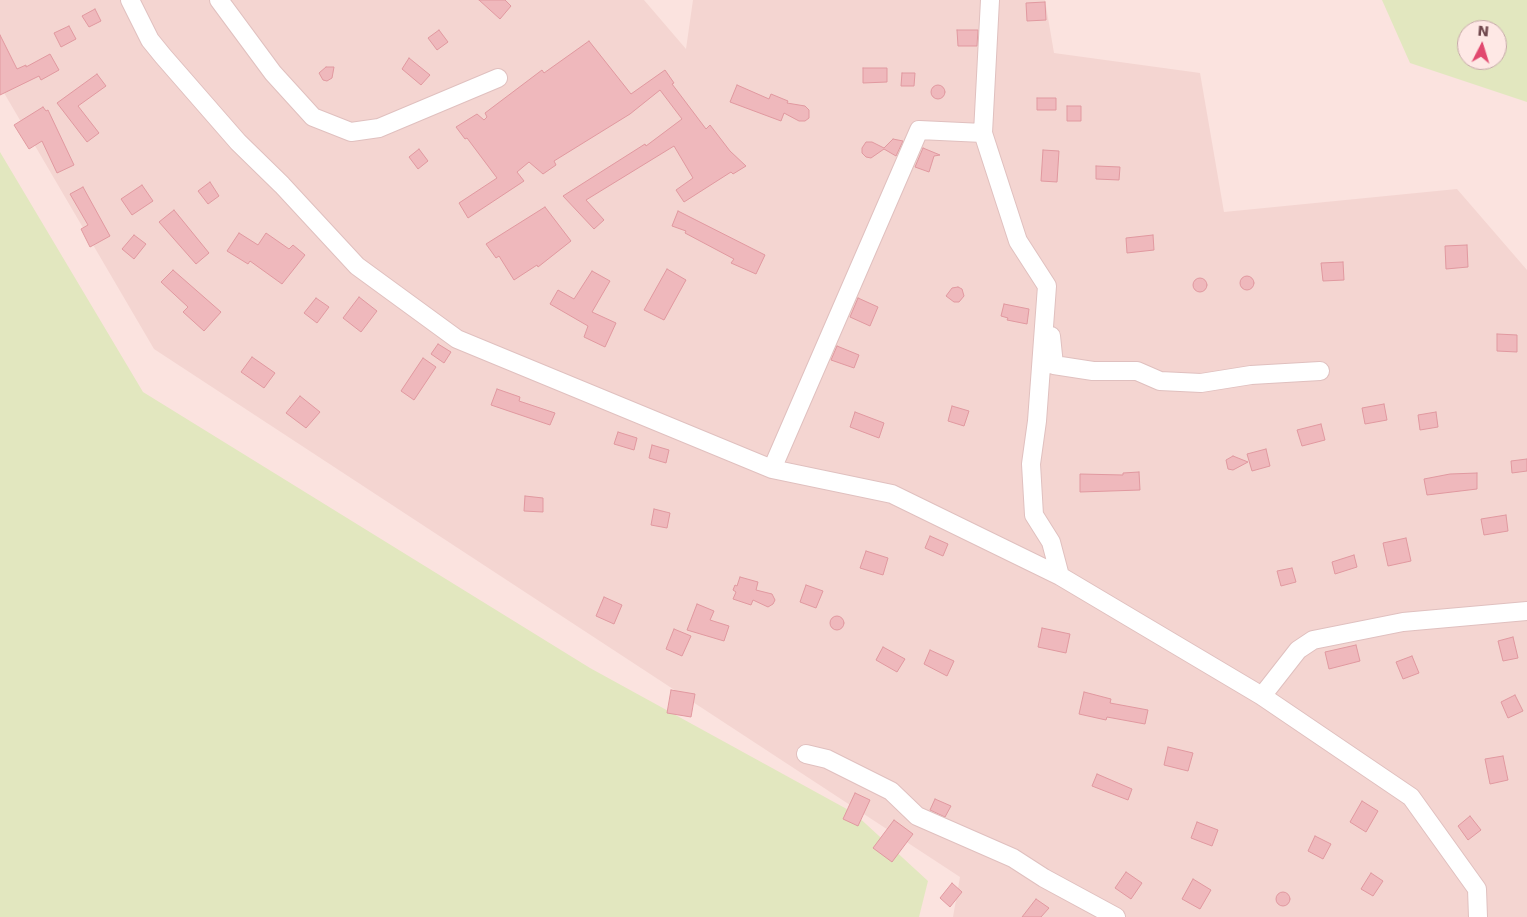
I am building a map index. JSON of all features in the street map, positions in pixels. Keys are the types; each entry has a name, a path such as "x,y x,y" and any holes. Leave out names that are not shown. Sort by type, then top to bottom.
{"street":[{"path":"130,0 150,40 182,78 238,142 282,185 357,266 457,339 772,469 892,494 1060,576 1262,696 1411,797 1477,889 1478,917"},
{"path":"219,0 273,73 312,117 351,132 379,128 498,78"},
{"path":"990,0 983,133 1018,241 1047,286 1054,365 1093,372 1137,371 1160,381 1201,382 1251,375 1320,371"},
{"path":"772,469 919,130 983,133"},
{"path":"1047,286 1031,464 1034,515 1051,542 1060,576"},
{"path":"1262,696 1298,650 1313,640 1403,622 1527,611"},
{"path":"806,754 827,759 891,791 917,816 1013,858 1044,878 1116,917"}],"shaded area":[{"path":"0,0 644,0 686,49 693,0 1045,0 1054,53 1200,73 1224,212 1457,189 1527,270 1527,917 953,917 960,877 154,349 0,86"}],"green space":[{"path":"1382,0 1527,0 1527,102 1410,63"},
{"path":"0,152 143,392 590,668 854,813 928,881 919,917 0,917"}],"building":[{"path":"479,0 505,0 511,6 500,19"},
{"path":"1045,2 1046,20 1027,21 1026,3"},
{"path":"95,9 101,21 89,27 82,16"},
{"path":"69,26 76,39 61,47 54,33"},
{"path":"439,30 448,42 437,50 428,38"},
{"path":"957,30 978,30 977,46 958,46"},
{"path":"0,35 17,69 26,65 26,67 50,54 59,70 41,80 39,76 0,95"},
{"path":"589,41 631,94 665,70 674,83 672,84 706,129 710,125 730,151 746,166 733,174 731,172 684,202 676,190 693,178 674,146 586,200 604,220 594,229 563,196 645,144 646,146 682,119 660,90 630,114 554,161 556,165 543,174 529,162 517,172 524,181 468,218 459,203 497,178 467,138 465,139 456,127 477,114 484,120 487,117 485,113 542,70 544,73"},
{"path":"409,58 430,75 421,85 402,69"},
{"path":"326,67 334,67 332,78 327,81 323,80 319,73"},
{"path":"863,68 887,68 887,82 863,83"},
{"path":"902,73 915,73 914,86 901,86"},
{"path":"97,74 106,86 78,106 99,133 87,142 57,103"},
{"path":"737,85 769,99 771,94 788,101 787,103 805,106 809,110 809,118 805,121 799,121 784,113 781,121 730,102"},
{"path":"935,85 941,85 945,92 941,99 935,99 931,95 931,89"},
{"path":"1037,98 1056,98 1056,110 1037,110"},
{"path":"1067,106 1081,106 1081,121 1067,121"},
{"path":"43,107 46,111 48,110 74,165 57,173 42,141 29,149 14,125"},
{"path":"893,139 903,141 896,156 884,149 871,158 866,157 862,153 862,148 866,142 872,142 884,148"},
{"path":"923,148 940,155 934,156 929,172 915,167"},
{"path":"419,149 428,161 418,169 409,157"},
{"path":"1043,150 1059,151 1057,182 1041,181"},
{"path":"1096,166 1120,167 1119,180 1096,179"},
{"path":"210,182 219,196 208,204 198,191"},
{"path":"142,185 153,201 132,215 121,199"},
{"path":"83,187 110,236 90,247 81,229 88,225 70,194"},
{"path":"545,207 571,241 538,267 537,265 514,280 499,256 496,258 486,244"},
{"path":"174,210 209,253 196,264 159,222"},
{"path":"678,211 765,255 756,274 731,263 734,259 685,233 686,231 672,226"},
{"path":"239,233 258,245 266,233 289,249 293,245 305,255 282,284 250,261 248,264 227,251"},
{"path":"134,235 146,244 134,259 122,249"},
{"path":"1153,235 1154,250 1127,253 1126,238"},
{"path":"1467,245 1468,267 1446,269 1445,246"},
{"path":"1343,262 1344,280 1323,281 1321,263"},
{"path":"667,269 686,280 664,320 644,310"},
{"path":"173,270 221,312 204,331 183,312 188,307 161,282"},
{"path":"592,271 610,281 592,312 616,323 605,347 584,337 588,326 550,304 558,290 574,299"},
{"path":"1244,276 1250,276 1254,283 1250,290 1244,290 1240,286 1240,280"},
{"path":"1197,278 1203,278 1207,285 1203,292 1197,292 1193,288 1193,282"},
{"path":"958,287 962,289 964,296 959,302 954,302 946,296 952,288"},
{"path":"359,297 377,311 361,332 343,318"},
{"path":"316,298 329,307 317,323 304,313"},
{"path":"858,298 878,307 870,326 850,317"},
{"path":"1004,304 1029,309 1027,324 1007,320 1008,318 1001,316"},
{"path":"1497,334 1517,335 1517,352 1497,351"},
{"path":"438,344 451,352 444,363 431,354"},
{"path":"837,346 859,355 854,368 831,360"},
{"path":"252,357 275,373 264,388 241,372"},
{"path":"423,358 436,367 414,400 401,391"},
{"path":"497,389 520,397 519,401 555,413 550,425 491,405"},
{"path":"300,396 320,412 306,428 286,413"},
{"path":"1384,404 1387,420 1365,424 1362,408"},
{"path":"952,406 969,411 964,426 948,421"},
{"path":"855,412 884,423 879,438 850,427"},
{"path":"1436,412 1438,427 1420,430 1418,415"},
{"path":"1321,424 1325,440 1302,446 1297,430"},
{"path":"618,432 637,438 634,450 614,444"},
{"path":"652,445 669,450 666,463 649,458"},
{"path":"1266,449 1270,466 1252,471 1247,454"},
{"path":"1233,456 1248,462 1233,470 1228,469 1226,460"},
{"path":"1527,459 1527,471 1512,473 1511,461"},
{"path":"1139,472 1140,490 1080,492 1080,474 1123,475 1123,473"},
{"path":"1477,473 1477,489 1427,495 1424,479 1450,474"},
{"path":"525,496 543,498 543,512 524,511"},
{"path":"654,509 670,513 667,528 651,525"},
{"path":"1506,515 1508,531 1484,535 1481,519"},
{"path":"930,536 948,544 943,556 925,548"},
{"path":"1406,538 1411,561 1388,566 1383,543"},
{"path":"866,551 888,558 883,575 860,568"},
{"path":"1354,555 1357,567 1335,574 1332,562"},
{"path":"1292,568 1296,582 1281,586 1277,571"},
{"path":"740,577 758,582 756,590 772,594 775,600 773,604 768,607 753,600 751,605 733,599 736,592 733,590 735,585 737,586"},
{"path":"806,585 823,591 816,608 800,602"},
{"path":"604,597 622,605 614,624 596,616"},
{"path":"697,604 714,611 710,620 729,626 724,641 687,630"},
{"path":"837,616 842,618 844,623 842,628 837,630 832,628 830,623 832,618"},
{"path":"1042,628 1070,634 1066,653 1038,647"},
{"path":"674,629 691,636 682,656 666,649"},
{"path":"1513,637 1518,658 1503,661 1498,641"},
{"path":"1356,645 1360,661 1329,669 1325,652"},
{"path":"883,647 905,659 897,672 876,660"},
{"path":"930,650 954,661 947,676 924,664"},
{"path":"1412,656 1419,673 1403,679 1396,662"},
{"path":"671,690 695,694 691,717 667,713"},
{"path":"1084,692 1111,699 1110,703 1148,710 1145,724 1107,717 1106,720 1079,714"},
{"path":"1515,695 1523,711 1508,718 1501,702"},
{"path":"1168,747 1193,753 1188,771 1164,765"},
{"path":"1503,756 1508,780 1490,784 1485,759"},
{"path":"1097,774 1132,789 1128,800 1092,786"},
{"path":"855,793 870,800 858,826 843,819"},
{"path":"935,799 951,806 945,817 930,810"},
{"path":"1362,801 1378,811 1366,832 1350,822"},
{"path":"1470,816 1481,830 1468,840 1458,826"},
{"path":"894,820 913,834 892,862 873,848"},
{"path":"1197,822 1218,830 1212,846 1191,838"},
{"path":"1315,836 1331,844 1323,859 1308,851"},
{"path":"1126,872 1142,883 1131,899 1115,888"},
{"path":"1371,873 1383,881 1373,896 1361,889"},
{"path":"1193,879 1211,890 1200,909 1182,899"},
{"path":"952,883 962,892 950,907 940,898"},
{"path":"1283,892 1288,894 1290,899 1288,904 1283,906 1278,904 1276,899 1278,894"},
{"path":"1036,899 1049,908 1041,917 1022,917"}]}
